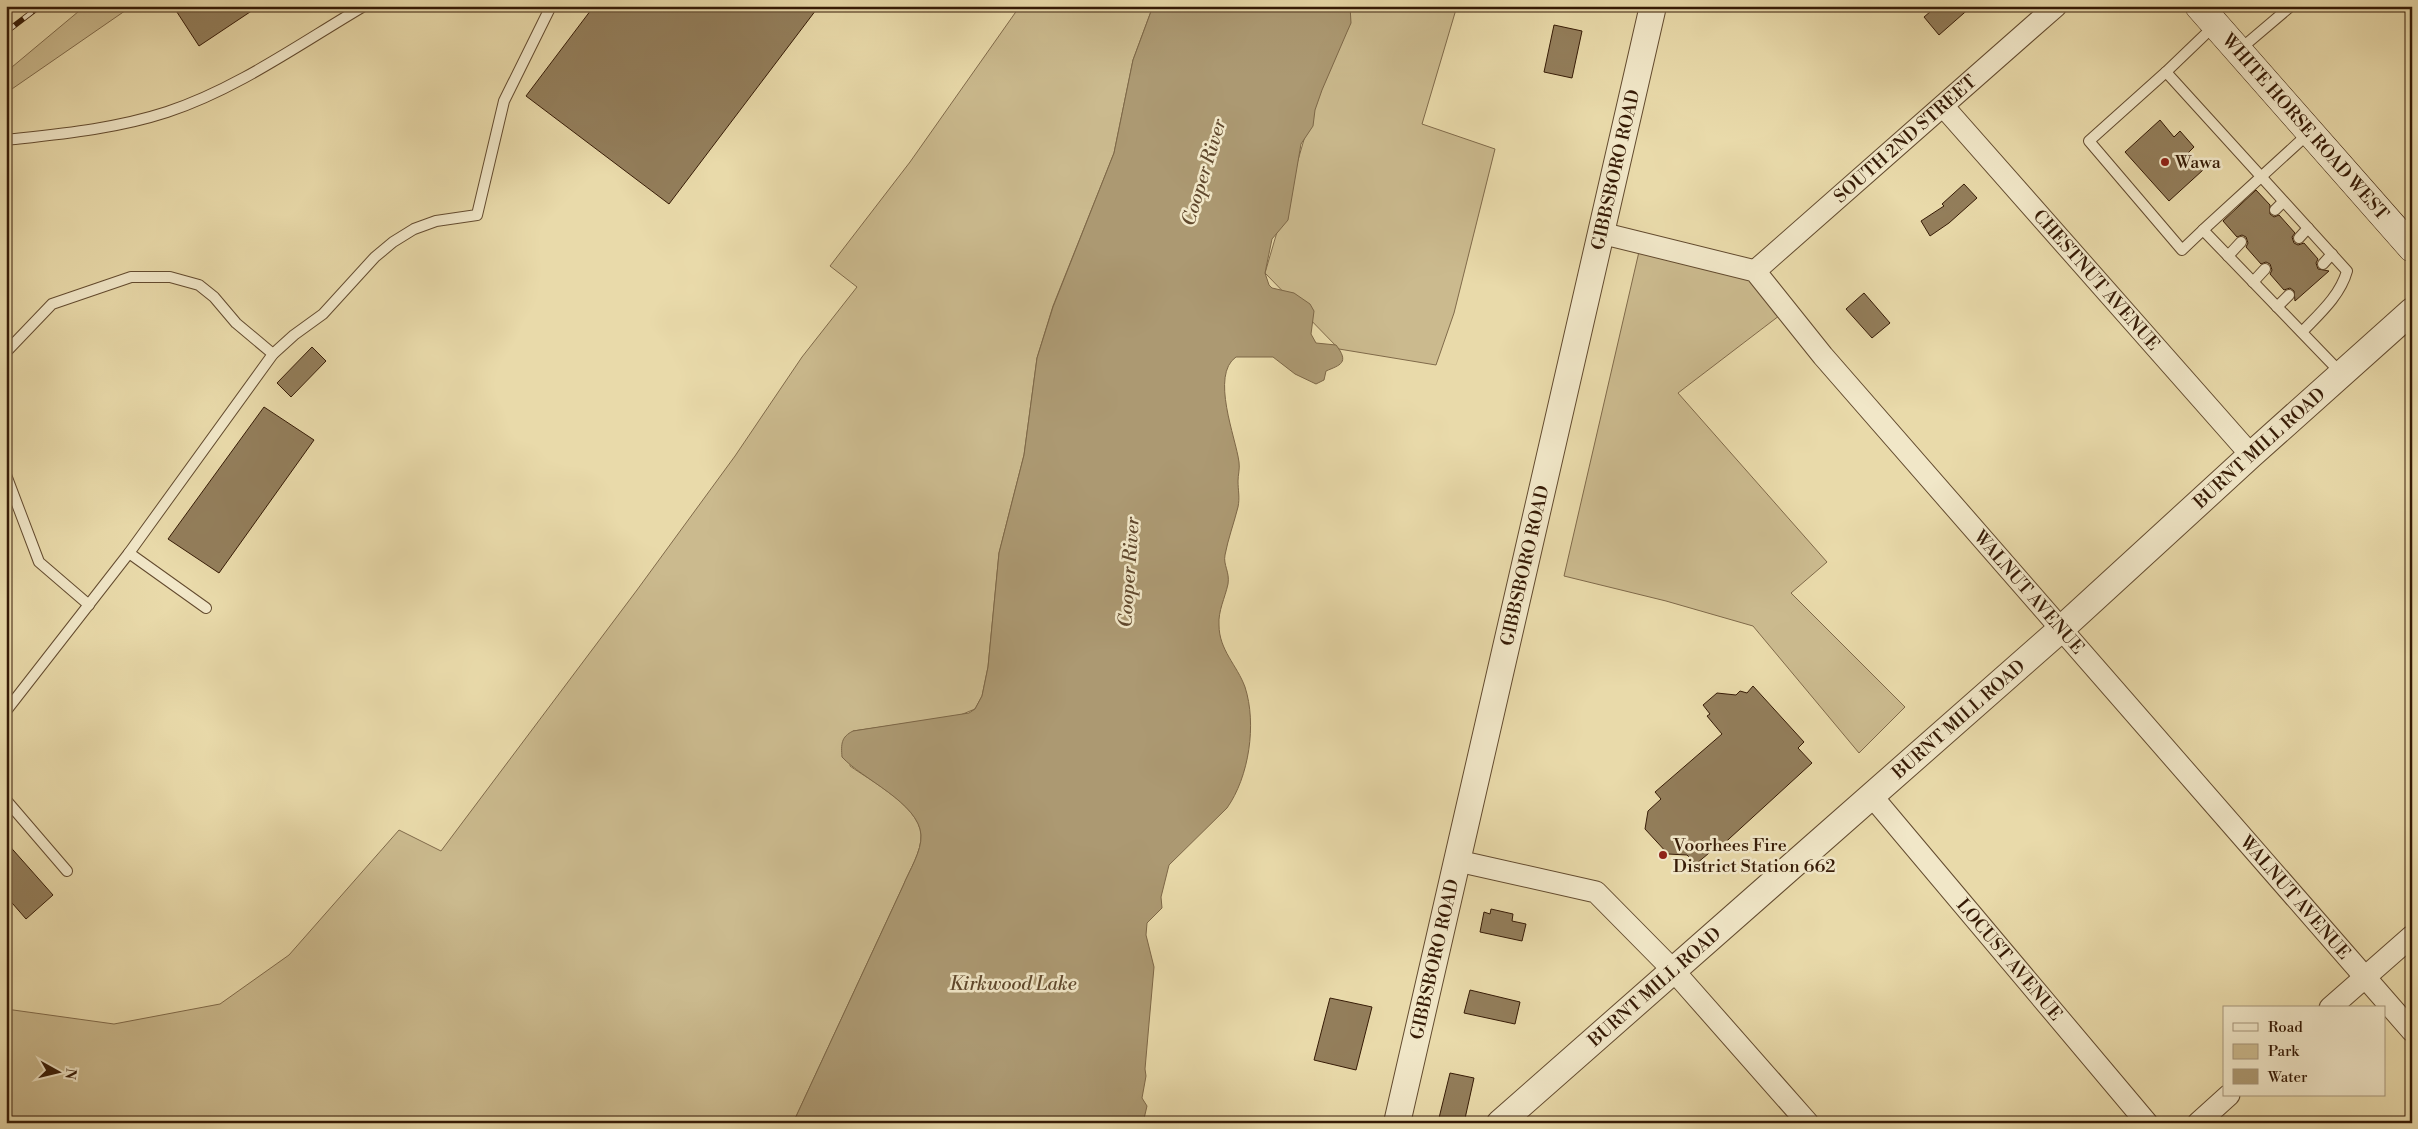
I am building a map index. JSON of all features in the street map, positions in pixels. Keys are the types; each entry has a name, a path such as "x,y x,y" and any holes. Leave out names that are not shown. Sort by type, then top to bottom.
{"main road":[{"name":"WHITE HORSE ROAD WEST","path":"2207,15 2412,248"}],"street":[{"name":"GIBBSBORO ROAD","path":"1397,1123 1653,6"},
{"name":"SOUTH 2ND STREET","path":"1756,271 2056,6"},
{"name":"CHESTNUT AVENUE","path":"1943,106 2251,455"},
{"path":"1601,233 1756,271"},
{"name":"WALNUT AVENUE","path":"1756,271 1823,356 2060,630 2412,1031"},
{"name":"BURNT MILL ROAD","path":"1500,1123 2060,630 2412,311"},
{"name":"LOCUST AVENUE","path":"1872,795 2147,1123"},
{"path":"1458,861 1596,892 1673,970 1808,1123"},
{"path":"2332,1006 2412,936"},
{"path":"2198,1123 2228,1096"}],"lane":[{"path":"6,140 88,131 167,112 248,75 364,6"},
{"path":"6,711 129,553 273,354 294,335 323,314 375,257 394,242 414,229 436,221 477,215 504,101 551,6"},
{"path":"2238,51 2291,6"},
{"path":"2207,15 2166,72 2089,140 2182,250 2309,133"},
{"path":"2166,72 2347,271 2343,285 2302,332"},
{"path":"2274,210 2284,202"},
{"path":"2299,238 2308,228"},
{"path":"2203,230 2342,374"},
{"path":"2228,256 2242,242"},
{"path":"2323,264 2332,254"},
{"path":"2253,282 2265,269"},
{"path":"6,352 52,304 131,277 170,277 199,285 214,297 236,324 273,354"},
{"path":"2277,307 2289,294"},
{"path":"6,475 39,562 89,605"},
{"path":"129,553 206,608"},
{"path":"6,800 67,871"}],"green space":[{"path":"85,6 132,6 9,91 12,67"},
{"path":"1020,6 1153,6 1133,60 1114,153 1053,306 1037,358 1024,455 999,553 988,667 982,696 975,709 958,716 853,731 850,766 904,805 919,825 921,841 915,861 793,1123 6,1123 6,1009 114,1024 220,1004 289,955 399,830 441,851 637,590 735,456 802,357 857,287 830,266 910,162"},
{"path":"1343,6 1457,6 1422,124 1495,149 1454,313 1436,365 1339,349 1265,273"},
{"path":"1641,243 1745,268 1788,309 1678,393 1827,562 1791,593 1905,707 1859,753 1753,626 1666,601 1564,576"}],"water":[{"name":"Kirkwood Lake","path":"1153,6 1350,6 1351,23 1322,90 1315,110 1313,126 1301,144 1288,220 1272,239 1265,273 1272,288 1294,293 1310,304 1314,311 1311,334 1316,343 1336,345 1343,360 1339,365 1326,371 1324,380 1316,384 1295,374 1273,357 1236,357 1229,366 1225,378 1227,407 1239,462 1239,500 1225,555 1228,584 1219,625 1225,650 1242,679 1249,702 1249,750 1246,766 1235,795 1227,808 1169,865 1161,897 1162,908 1147,923 1146,935 1154,967 1145,1069 1146,1076 1142,1098 1147,1106 1143,1123 793,1123 915,861 921,841 918,823 911,812 842,757 843,741 853,731 969,713 975,709 982,696 988,667 999,553 1024,455 1037,358 1053,307 1114,153 1133,60"}],"building":[{"path":"173,6 259,6 199,46"},
{"path":"594,6 819,6 669,204 526,96"},
{"path":"1937,6 1972,6 1939,35 1924,17"},
{"path":"1554,25 1582,31 1572,78 1544,72"},
{"name":"Wawa","path":"2160,120 2174,137 2180,131 2194,147 2188,153 2203,170 2169,201 2125,152"},
{"path":"1964,184 1977,198 1949,223 1930,236 1921,221 1944,206 1942,204"},
{"name":"Wawa","path":"2256,190 2270,205 2270,214 2274,217 2279,215 2295,233 2292,237 2294,243 2298,245 2304,243 2318,259 2316,263 2318,269 2329,271 2295,301 2294,291 2290,288 2284,290 2270,274 2272,270 2270,264 2266,262 2261,264 2246,247 2248,243 2246,237 2242,235 2237,237 2223,221"},
{"path":"1864,293 1890,323 1872,338 1846,309"},
{"path":"312,347 326,361 291,397 277,383"},
{"path":"264,407 314,440 219,573 168,539"},
{"path":"1753,686 1804,742 1798,748 1812,763 1718,849 1715,848 1696,864 1687,855 1668,854 1645,829 1648,811 1661,799 1655,792 1722,734 1707,716 1710,714 1703,705 1717,693 1736,695 1740,691 1747,693"},
{"path":"6,842 53,895 26,919 6,896"},
{"path":"1491,909 1513,914 1512,921 1526,924 1522,941 1480,932 1484,912 1490,914"},
{"path":"1470,990 1520,1002 1515,1024 1464,1013"},
{"path":"1330,998 1372,1007 1356,1070 1314,1060"},
{"path":"1450,1073 1474,1078 1464,1123 1439,1118"}],"railway":[{"path":"6,32 40,6"}],"place":[{"name":"Wawa","path":"2165,162"},
{"name":"Voorhees Fire District Station 662","path":"1663,855"}],"water label":[{"name":"Cooper River","path":"1203,172"},
{"name":"Cooper River","path":"1128,572"}]}
